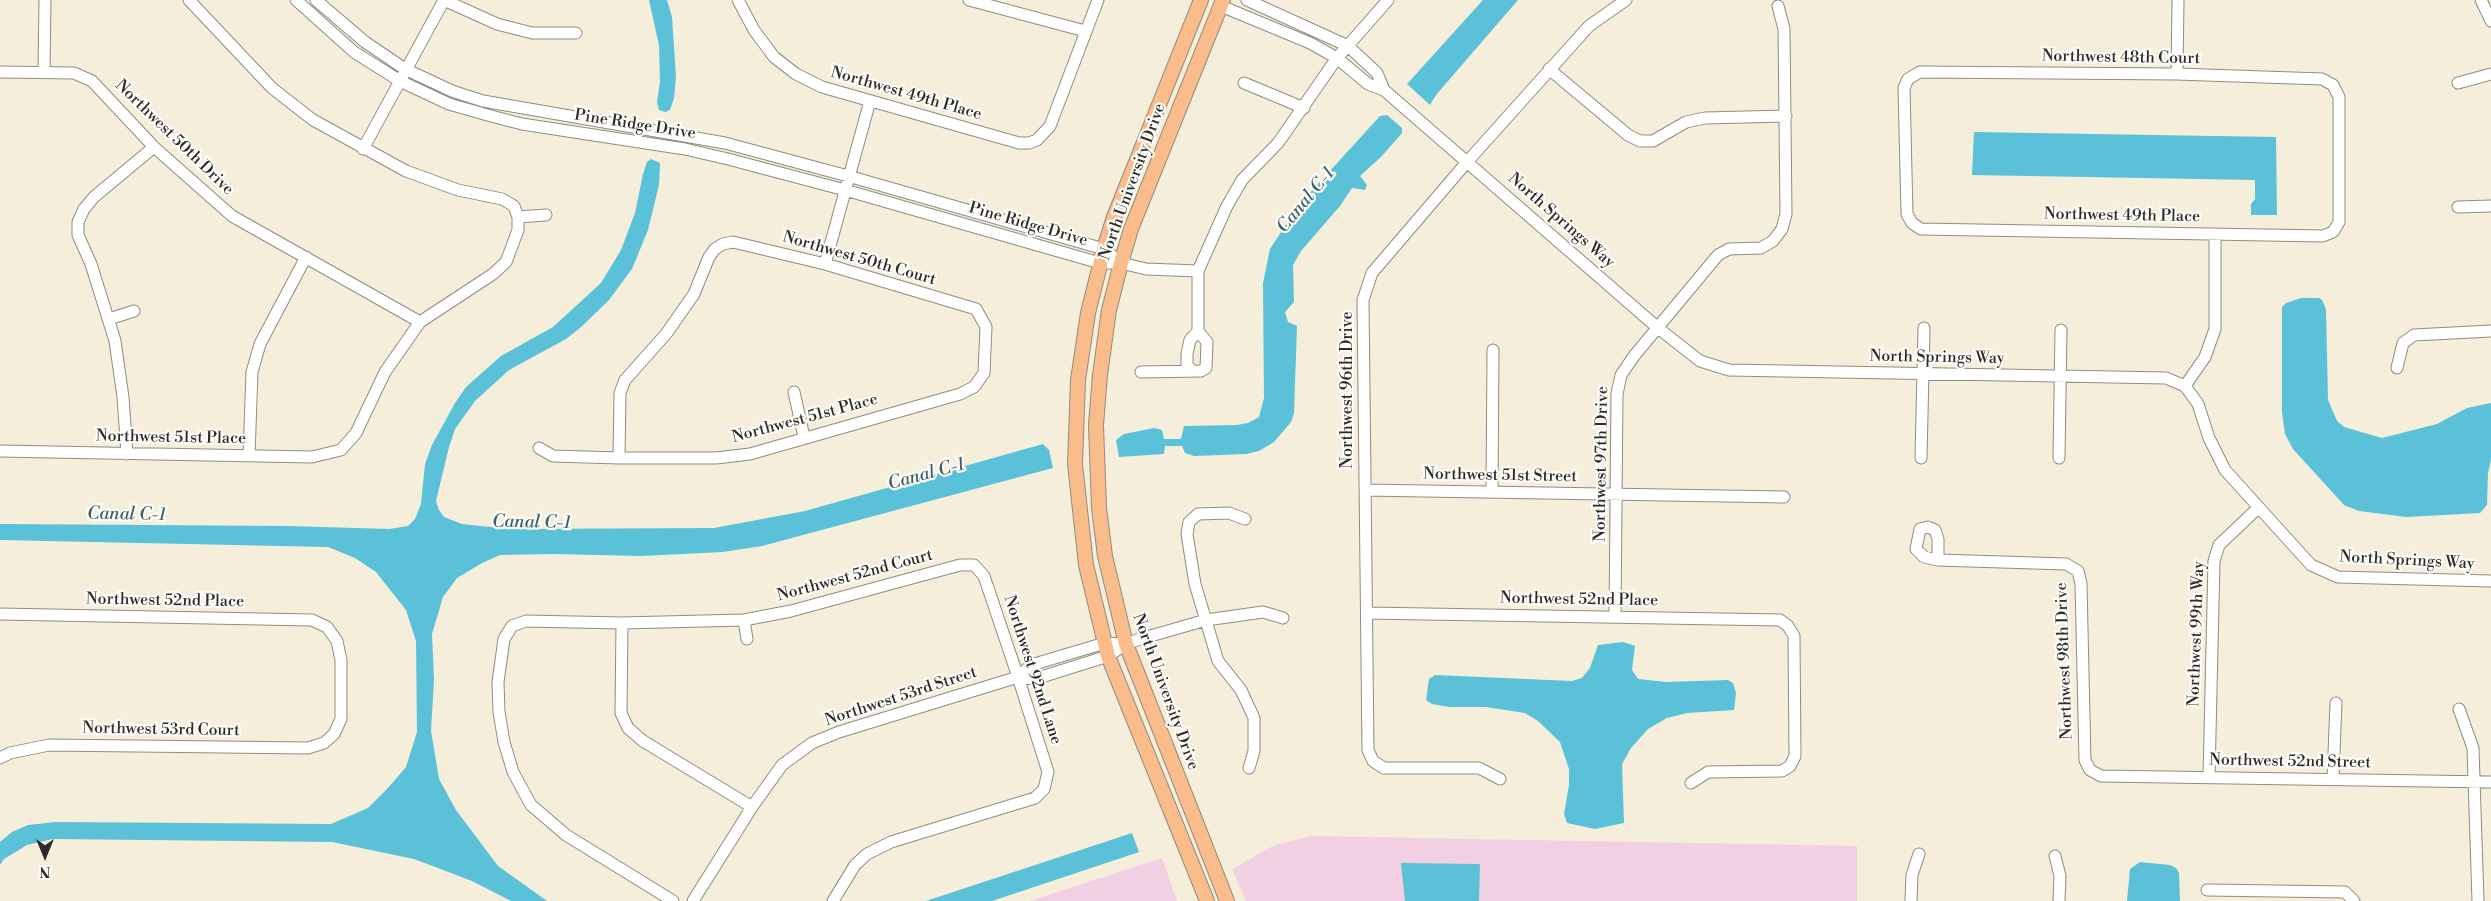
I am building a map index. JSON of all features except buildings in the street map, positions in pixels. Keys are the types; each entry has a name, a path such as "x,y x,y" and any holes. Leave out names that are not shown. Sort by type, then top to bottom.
{"main road":[{"name":"North University Drive","path":"1201,0 1114,218 1100,263 1088,313 1078,380 1075,464 1086,565 1107,650 1208,901"},
{"name":"North University Drive","path":"1218,2 1201,55 1131,229 1121,263 1110,310 1100,375 1096,424 1097,475 1105,556 1126,644 1226,898"},
{"path":"1199,877 1218,894 1226,898"}],"street":[{"path":"44,71 45,0"},
{"path":"190,0 272,88 313,120 406,171 449,187 502,199 514,206 518,218 518,230 506,262 493,274 420,322"},
{"name":"Pine Ridge Drive","path":"296,0 354,52 400,82 449,104 522,124 684,149 845,190 1100,263 1121,263"},
{"name":"Pine Ridge Drive","path":"316,0 365,42 406,69 452,91 492,104 686,134 848,176 1104,249 1121,263"},
{"path":"363,149 444,0 496,24 532,33 576,33"},
{"name":"Northwest 49th Place","path":"738,0 754,30 774,57 796,74 822,87 1019,143 1029,143 1037,140 1050,126 1085,31"},
{"path":"970,0 1085,31 1098,0"},
{"name":"North Springs Way","path":"1248,0 1348,46 1377,73 1384,90"},
{"path":"1141,372 1201,371 1206,368 1207,342 1198,332 1198,271 1226,206 1242,180 1278,143 1337,58 1388,0"},
{"name":"Northwest 96th Drive","path":"1500,779 1479,768 1384,768 1373,761 1368,750 1363,300 1372,273 1467,162 1589,26 1626,0"},
{"path":"2177,74 2178,0"},
{"path":"2481,0 2491,21"},
{"name":"North Springs Way","path":"1218,2 1310,43 1337,58 1368,84 1384,90 1658,328 1700,361 1729,370 2166,378 2186,386 2198,404 2209,438 2225,470 2311,565 2338,577 2491,581"},
{"name":"Northwest 97th Drive","path":"1615,616 1617,394 1621,374 1718,255 1729,249 1761,248 1773,241 1782,229 1786,214 1786,116 1784,29 1778,6"},
{"path":"1549,69 1628,135 1640,141 1653,141 1686,122 1705,118 1786,116"},
{"name":"Northwest 50th Drive","path":"0,72 44,71 74,73 92,82 154,147 232,216 271,240 306,257 420,322"},
{"name":"Northwest 48th Court","path":"1912,223 1907,214 1904,88 1908,79 1920,72 2177,74 2322,79 2333,85 2339,96 2339,222 2333,232"},
{"path":"2458,83 2491,74"},
{"path":"1244,83 1304,108"},
{"path":"825,264 870,101"},
{"path":"127,454 124,397 115,341 91,264 78,235 78,222 84,209 94,197 154,147"},
{"path":"2458,207 2491,206"},
{"path":"518,218 546,215"},
{"name":"Northwest 49th Place","path":"1912,223 1921,229 2324,236 2333,232"},
{"path":"2186,386 2205,357 2215,329 2215,234"},
{"name":"Northwest 50th Court","path":"619,458 620,393 625,380 666,334 694,294 709,257 715,249 723,244 733,242 825,264 976,309 982,318"},
{"path":"249,456 250,402 255,363 260,344 306,257"},
{"path":"1121,263 1146,269 1198,271"},
{"path":"109,319 134,311"},
{"name":"Northwest 51st Place","path":"539,448 553,456 619,458 716,458 750,454 804,437 960,394 974,387 984,374 988,337 982,318"},
{"name":"Northwest 51st Place","path":"0,448 127,454 312,457 341,450 350,442 386,372 420,322"},
{"path":"1921,458 1924,328"},
{"path":"2059,458 2062,330"},
{"path":"2397,368 2403,343 2414,335 2491,331"},
{"path":"1193,371 1187,366 1187,354 1190,340 1198,332"},
{"path":"1492,491 1493,350"},
{"path":"794,392 804,437"},
{"name":"Northwest 51st Street","path":"1364,490 1784,497"},
{"name":"Northwest 99th Way","path":"2209,777 2214,561 2219,546 2258,508"},
{"path":"1245,519 1229,513 1198,514 1189,522 1187,534 1189,554 1218,661 1241,690 1254,718 1254,751 1249,768"},
{"name":"Northwest 98th Drive","path":"1938,560 2066,564 2078,571 2081,584 2085,760 2090,770"},
{"name":"Northwest 52nd Court","path":"673,901 566,835 531,805 513,772 504,742 499,712 498,682 504,639 512,626 526,621 622,624 744,620 792,611 960,565 974,565"},
{"name":"Northwest 92nd Lane","path":"834,901 855,866 867,854 891,842 1035,798 1044,789 1048,772 984,576 974,565"},
{"path":"1126,644 1173,628 1206,620 1263,612 1283,618"},
{"name":"Northwest 52nd Place","path":"1367,613 1780,620 1788,626 1794,636 1795,756 1790,766 1782,771 1708,772 1691,783"},
{"name":"Northwest 52nd Place","path":"0,614 312,620 327,627 336,641 341,660 341,719 334,734 324,743"},
{"path":"744,620 747,639"},
{"path":"622,624 621,713 628,728 643,741 752,807"},
{"name":"Northwest 53rd Street","path":"693,901 752,807 782,765 812,743 839,732 1018,677 1035,679 1061,671 1107,650 1126,644"},
{"name":"Northwest 53rd Street","path":"1018,677 1031,665 1056,658 1107,650"},
{"path":"1056,658 1061,671"},
{"path":"2333,778 2336,702"},
{"path":"2459,710 2473,748 2476,782 2478,901"},
{"name":"Northwest 53rd Court","path":"0,758 10,752 49,744 308,748 324,743"},
{"name":"Northwest 52nd Street","path":"2090,770 2101,776 2333,778 2491,782"},
{"path":"1911,901 1912,875 1919,854"},
{"path":"2054,856 2060,876 2059,901"},
{"path":"2207,890 2255,896 2345,892 2353,899"}],"shaded area":[{"path":"1310,836 1857,846 1857,901 1246,901 1232,869 1273,846"},
{"path":"1162,858 1177,901 1030,901"}],"water":[{"path":"649,0 667,0 672,17 676,77 674,98 670,110 665,112 659,110 657,102 660,82 659,45"},
{"path":"1483,0 1518,0 1436,95 1430,105 1407,84"},
{"name":"Canal C-1","path":"1387,115 1402,128 1402,133 1381,157 1360,176 1367,185 1365,190 1352,188 1340,206 1301,251 1293,265 1294,302 1285,312 1288,322 1297,326 1294,413 1291,422 1274,442 1259,451 1246,454 1194,456 1185,453 1182,446 1165,446 1164,454 1119,457 1116,440 1124,434 1154,428 1162,430 1164,439 1181,439 1184,426 1237,425 1248,423 1259,417 1264,398 1263,283 1270,249 1298,206 1380,116"},
{"path":"1974,132 2276,137 2277,215 2251,215 2251,204 2255,199 2255,180 1972,175"},
{"path":"651,159 660,163 659,185 648,230 632,269 609,300 580,328 566,339 509,370 475,401 455,429 449,447 436,501 444,517 462,524 509,529 714,528 805,511 1043,444 1049,450 1053,468 762,546 723,552 641,556 500,555 457,578 443,597 432,634 434,680 431,731 439,779 456,810 498,866 547,901 511,901 472,881 414,859 332,842 53,839 27,845 4,859 0,865 0,842 12,832 28,825 56,822 331,824 368,808 388,788 406,767 417,732 416,641 406,610 376,572 355,558 328,547 0,540 0,524 289,526 389,529 408,526 415,519 421,504 425,464 432,445 455,403 466,387 501,356 553,327 601,283 621,250 635,213 643,174 647,162"},
{"path":"2301,298 2319,298 2326,309 2328,400 2337,421 2344,427 2382,438 2437,424 2467,408 2491,403 2491,460 2488,473 2487,505 2480,513 2406,517 2359,511 2344,505 2293,449 2285,434 2282,412 2282,307 2286,303"},
{"path":"1623,642 1635,646 1632,670 1638,679 1666,682 1728,680 1733,683 1736,693 1734,710 1687,713 1667,718 1648,729 1631,748 1622,764 1624,823 1595,829 1567,823 1564,814 1569,785 1569,769 1560,742 1538,721 1525,713 1486,707 1449,707 1432,704 1426,700 1429,679 1435,675 1572,681 1582,678 1590,668 1598,645"},
{"path":"1132,833 1139,852 992,901 926,901"},
{"path":"2140,862 2170,865 2176,868 2179,873 2180,901 2127,901 2130,869"},
{"path":"1401,863 1480,864 1479,901 1405,901"}]}
